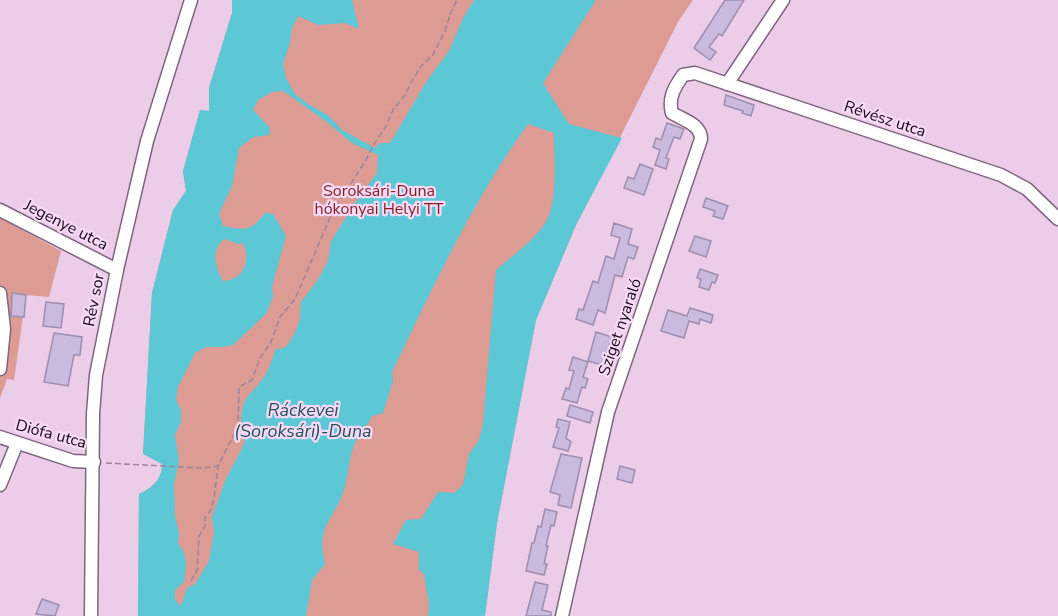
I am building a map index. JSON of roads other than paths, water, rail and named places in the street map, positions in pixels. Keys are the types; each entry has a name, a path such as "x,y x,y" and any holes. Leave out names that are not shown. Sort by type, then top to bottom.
{"street":[{"name":"Rév sor","path":"91,616 93,414 96,375 117,270 147,141 191,0"},
{"path":"727,84 783,0"},
{"name":"Révész utca","path":"689,73 695,73 1001,175 1027,189 1058,219"},
{"name":"Sziget nyaraló","path":"562,616 608,412 701,139 701,134 693,124 672,113 669,103 683,75 689,73"},
{"name":"Jegenye utca","path":"0,210 117,270"},
{"path":"0,293 4,329 0,369"},
{"name":"Diófa utca","path":"0,437 73,461 94,462"},
{"path":"0,485 16,442"}],"water":[{"name":"Ráckevei (Soroksári)-Duna","path":"232,0 352,0 359,29 345,23 318,25 298,16 292,28 283,64 286,78 295,94 329,116 342,130 375,148 380,143 390,143 428,79 449,51 463,18 474,0 596,0 543,83 569,124 622,138 576,225 536,320 497,523 485,616 428,616 429,604 424,574 419,570 419,552 393,544 406,520 421,519 438,492 454,493 463,485 469,454 479,440 483,424 496,270 539,232 549,216 554,194 554,133 528,124 489,183 439,276 392,372 393,381 383,413 372,416 354,445 343,493 322,539 325,564 312,580 306,616 138,616 139,494 155,483 162,470 162,464 143,454 152,293 173,210 186,191 183,171 200,110 209,111 209,88 232,13","holes":["283,91 352,143 378,155 377,173 331,241 328,261 317,281 301,302 300,319 295,333 286,347 275,350 265,375 245,400 241,421 247,428 244,444 225,481 212,517 214,531 209,561 195,584 187,588 181,606 175,600 175,590 184,582 186,564 184,552 178,543 179,533 175,516 174,484 179,461 175,435 181,422 181,410 176,400 178,387 195,353 206,347 233,345 266,314 273,297 272,287 286,236 273,214 265,213 251,227 242,229 223,226 219,214 232,186 239,148 253,137 269,135 270,128 253,110 258,100 272,92","225,239 238,244 243,243 246,262 241,273 230,280 223,281 215,258 217,248"]}],"park label":[{"name":"Soroksári-Duna hókonyai Helyi TT","path":"379,200"}]}
